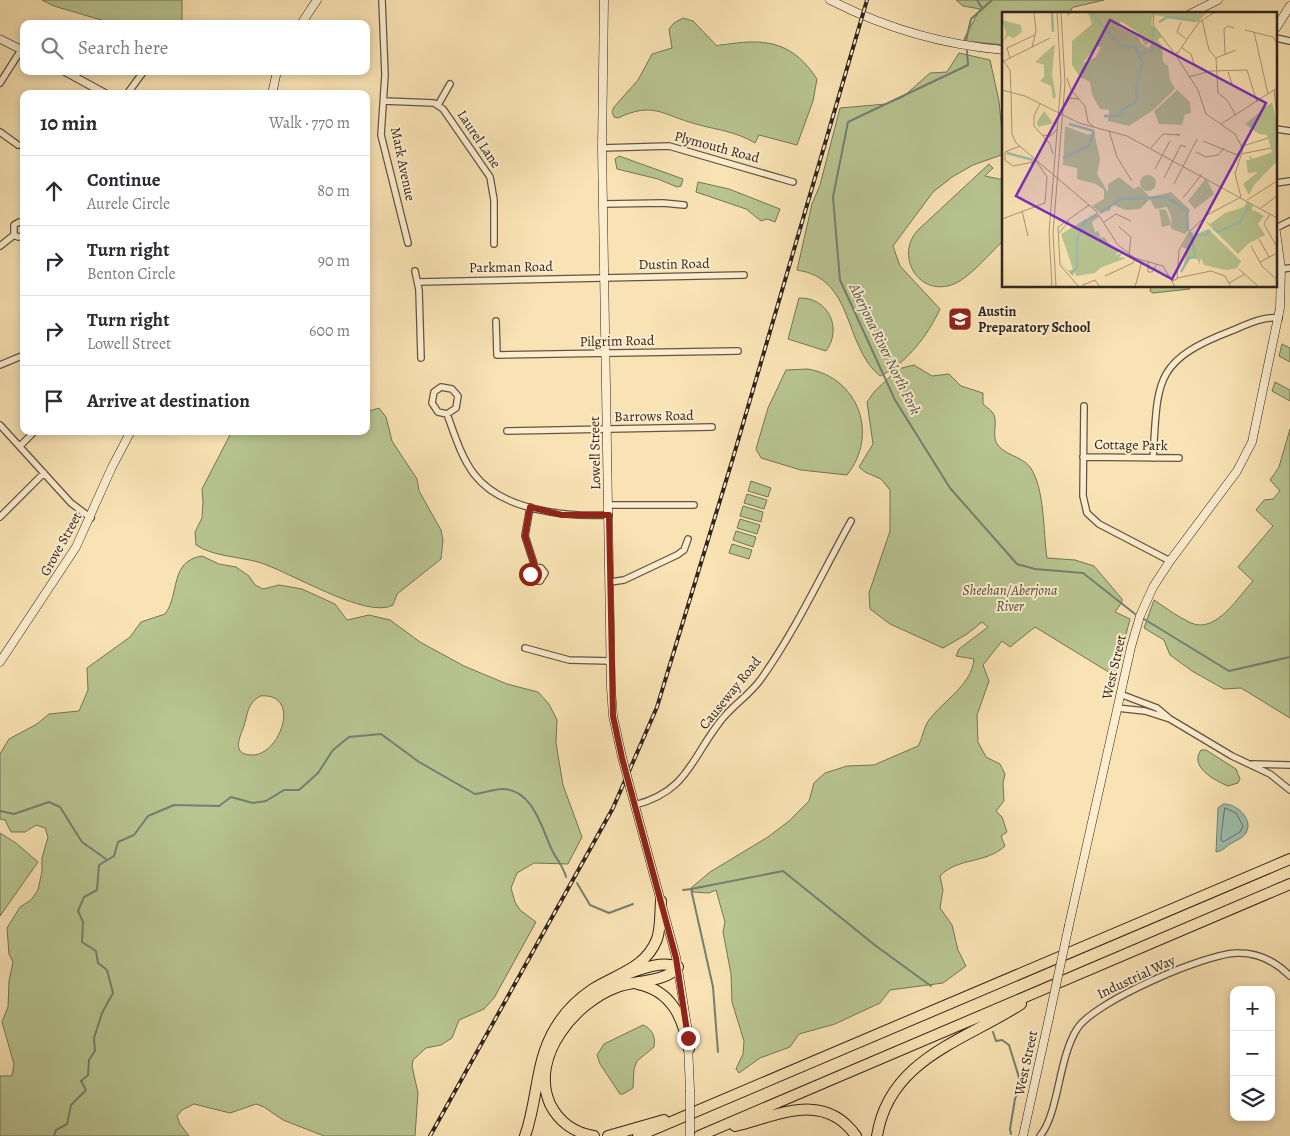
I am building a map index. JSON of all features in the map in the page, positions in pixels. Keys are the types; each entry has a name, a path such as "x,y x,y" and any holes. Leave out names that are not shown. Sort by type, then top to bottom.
{"highway":[{"path":"638,1136 1290,859"},
{"path":"703,1134 1290,884"},
{"path":"524,1136 530,1118 542,1058 555,1028 580,999 636,966 650,952 660,928 661,901"},
{"path":"613,979 660,965 670,964 678,967"},
{"path":"594,1136 572,1129 554,1110 547,1090 548,1064 560,1033 577,1013 603,993 630,983 665,976 678,967"},
{"path":"630,983 647,985 669,999 683,1024 689,1049"},
{"path":"877,1136 886,1104 896,1087 912,1069 1043,990"},
{"path":"703,1134 753,1122 777,1113 803,1109 833,1115 847,1125 856,1136"},
{"path":"608,1136 646,1124 685,1116"}],"main road":[{"path":"304,20 317,0"},
{"name":"Lowell Street","path":"604,0 602,148 613,711 622,758 678,967 685,1006 689,1049 690,1136"},
{"path":"830,0 862,16 917,33 960,44 1002,50"},
{"path":"1194,12 1218,0"},
{"path":"1278,25 1290,6"},
{"path":"273,90 276,75"},
{"name":"West Street","path":"1023,1136 1120,694 1140,616 1148,596 1170,561 1237,472 1248,451 1260,411 1279,318 1286,269 1278,239"},
{"name":"Grove Street","path":"1,657 65,567 90,518 112,466 129,435"}],"street":[{"name":"Mark Avenue","path":"382,0 384,101 381,129 382,141 408,243"},
{"path":"0,39 20,49"},
{"path":"0,83 20,53"},
{"path":"71,75 99,90"},
{"path":"131,90 141,75"},
{"path":"438,105 450,84"},
{"name":"Laurel Lane","path":"384,101 438,105 490,177 494,200 494,244"},
{"path":"0,132 18,145"},
{"name":"Plymouth Road","path":"602,148 669,146 793,182"},
{"path":"604,204 663,203 684,205"},
{"path":"14,235 12,229 14,225 20,222"},
{"path":"14,235 20,237"},
{"path":"0,246 14,235"},
{"path":"415,271 418,282 421,358"},
{"name":"Dustin Road","path":"605,278 744,275"},
{"name":"Parkman Road","path":"418,282 605,278"},
{"path":"1153,458 1159,390 1176,361 1188,351 1206,341 1265,318 1279,318"},
{"name":"Pilgrim Road","path":"496,321 497,355 738,351"},
{"path":"0,365 20,357"},
{"path":"441,388 452,389 458,396 456,408 447,414 438,412 432,403 433,394 441,388"},
{"path":"1084,406 1083,499 1090,517 1099,524 1170,561"},
{"path":"447,414 466,461 475,476 501,495 530,507 562,515 609,515"},
{"path":"0,425 74,506 90,518"},
{"name":"Barrows Road","path":"507,431 712,427"},
{"path":"20,446 31,435"},
{"name":"Cottage Park","path":"1083,457 1179,458"},
{"path":"0,517 44,473"},
{"path":"609,505 694,505"},
{"path":"530,507 525,536 535,567"},
{"name":"Causeway Road","path":"635,805 661,796 681,780 720,721 758,682 815,588 851,520"},
{"path":"610,582 624,580 677,555 684,550 688,540"},
{"path":"525,648 569,660 611,661"},
{"path":"1120,694 1152,705 1170,719 1232,756 1270,774 1290,790"},
{"path":"1117,708 1145,710 1170,719"},
{"path":"1248,764 1290,765"},
{"name":"Industrial Way","path":"1040,1136 1048,1122 1071,1040 1081,1023 1101,1006 1153,982 1226,954 1240,953 1258,956 1278,965 1290,976"}],"green space":[{"path":"42,0 182,0 182,20 101,20 54,6"},
{"path":"956,0 1104,0 1074,7 1071,9 1071,12 1002,12 1002,45 965,41 964,39 980,9 963,6"},
{"path":"683,18 693,21 717,46 743,42 768,43 790,51 808,67 817,79 813,101 797,145 759,135 755,143 733,133 696,124 658,111 641,110 618,118 614,117 612,112 614,107 638,80 652,54 672,48 669,29 674,23"},
{"path":"959,53 990,60 999,101 1002,155 973,165 952,177 933,192 893,246 900,266 940,309 923,338 908,356 880,376 868,363 839,299 829,286 816,276 797,270 812,204 820,185 840,108 886,104 903,97 930,73 947,72"},
{"path":"619,156 683,179 681,186 677,187 658,179 617,169 615,159"},
{"path":"989,164 993,168 985,176 1002,180 1002,242 972,272 958,282 939,287 928,284 913,271 909,261 909,250 911,240 918,230"},
{"path":"698,182 729,189 780,209 775,222 767,219 761,221 746,209 696,192"},
{"path":"1151,288 1190,289 1153,293 1150,291"},
{"path":"799,298 809,299 818,303 825,308 830,316 833,324 833,333 826,351 788,339"},
{"path":"1282,344 1290,348 1290,362 1279,356"},
{"name":"Sheehan/Aberjona River","path":"914,365 932,376 949,374 961,386 983,393 983,404 991,411 995,418 996,442 1007,453 1026,463 1035,476 1043,511 1047,558 1075,560 1094,566 1122,599 1115,612 1130,619 1115,676 1035,627 1010,647 1002,641 983,665 989,681 977,715 978,742 986,757 1000,764 1005,774 1003,783 1004,801 996,811 1002,817 1007,832 1001,836 1005,846 997,852 955,866 940,876 943,890 940,908 952,925 958,950 966,966 943,983 890,990 880,1003 835,1024 799,1034 790,1047 760,1058 739,1073 736,1069 743,1054 744,1041 732,1002 731,974 723,932 725,922 716,890 709,893 693,892 691,888 710,872 768,837 789,821 809,801 814,783 825,773 847,766 874,765 918,746 929,720 963,685 972,668 974,659 956,656 959,649 988,627 982,622 967,634 943,648 890,624 870,609 869,593 890,531 890,490 881,479 865,472 859,467 873,444 867,402 874,392 898,369"},
{"path":"808,369 826,374 840,384 851,396 859,410 862,426 862,443 857,459 847,475 801,470 761,458 756,449 768,408 786,370"},
{"path":"1275,382 1290,390 1290,401 1272,391"},
{"path":"379,408 386,417 392,441 417,479 419,491 441,530 443,540 441,559 397,594 393,605 381,608 365,606 327,592 272,567 258,562 210,552 196,545 195,532 202,518 202,489 230,435 370,435 370,411"},
{"path":"1290,429 1290,718 1241,688 1224,689 1192,671 1170,655 1164,640 1144,628 1154,600 1191,623 1200,625 1218,619 1253,581 1238,567 1273,526 1256,510 1264,500 1273,499 1280,491 1270,480 1279,467"},
{"path":"751,481 771,488 768,497 748,491"},
{"path":"747,494 767,500 764,509 744,503"},
{"path":"743,506 763,512 761,522 740,516"},
{"path":"740,519 760,525 757,534 737,528"},
{"path":"736,531 756,537 753,547 733,540"},
{"path":"732,544 752,550 749,559 729,553"},
{"path":"202,556 219,564 236,567 249,576 255,585 263,589 279,585 302,589 335,604 347,620 369,615 390,620 420,642 464,666 507,684 538,692 549,704 557,720 556,743 563,785 582,837 568,864 534,863 517,873 511,888 515,902 520,910 536,922 494,998 484,1009 459,1020 452,1038 441,1045 426,1048 413,1060 412,1066 418,1093 415,1136 324,1136 283,1120 256,1104 230,1113 194,1104 182,1110 177,1116 180,1124 189,1136 0,1136 0,1076 12,1076 14,1064 2,1022 8,1007 9,981 13,962 9,954 7,928 20,907 31,900 38,890 42,871 42,858 48,837 45,828 36,825 25,832 11,832 5,820 0,819 0,754 9,739 37,724 49,714 79,711 88,690 87,668 130,637 141,622 165,614 170,606 180,572 184,564","holes":["260,696 273,697 281,704 284,713 278,736 271,746 261,753 251,755 241,752 238,744 250,706"]},
{"path":"1201,750 1206,750 1236,769 1240,779 1238,783 1228,786 1205,772 1198,762"},
{"path":"0,833 16,843 38,862 0,916"},
{"path":"643,1025 649,1028 653,1034 654,1047 637,1061 634,1069 633,1088 620,1094 600,1064 597,1055 604,1044"}],"water":[{"path":"1223,804 1228,804 1238,809 1246,817 1248,828 1243,836 1216,852 1218,808"}],"waterway":[{"path":"977,0 982,8"},
{"name":"Aberjona River North Fork","path":"966,40 971,19 992,0"},
{"name":"Aberjona River North Fork","path":"967,51 968,65 848,122 833,197 840,280 895,400 950,488 1017,564 1035,569 1083,573 1135,614"},
{"name":"Aberjona River North Fork","path":"1144,619 1229,671 1290,657"},
{"path":"54,1136 56,1130 67,1124 71,1105 86,1090 81,1081 88,1075 89,1060 95,1051 94,1038 102,1013 113,993 107,970 98,963 96,951 82,942 83,922 78,911 84,897 97,890 99,865 114,856 118,842 134,835 148,816 174,805 219,806 231,797 253,803 266,801 284,790 299,790 318,773 333,750 349,737 381,734 419,762 475,794 502,789 513,791 521,796 535,812 566,877"},
{"path":"0,811 14,814 49,802 60,807 82,842 106,859"},
{"path":"691,889 783,871 876,946 931,986"},
{"path":"577,883 590,905 609,913 633,904"},
{"path":"683,890 691,889 713,987 718,1052"},
{"path":"993,1032 996,1041 1002,1040 1009,1045 1021,1084 1015,1099 1010,1129 1011,1134"}],"railway":[{"path":"430,1136 613,808 657,707 733,458 867,0"}],"place":[{"name":"Austin Preparatory School","path":"960,319"}],"route":[{"path":"530,574 531,570 535,567 527,548 525,536 530,507 562,515 609,515 613,716 622,758 676,958 684,1000 688,1038"}]}
